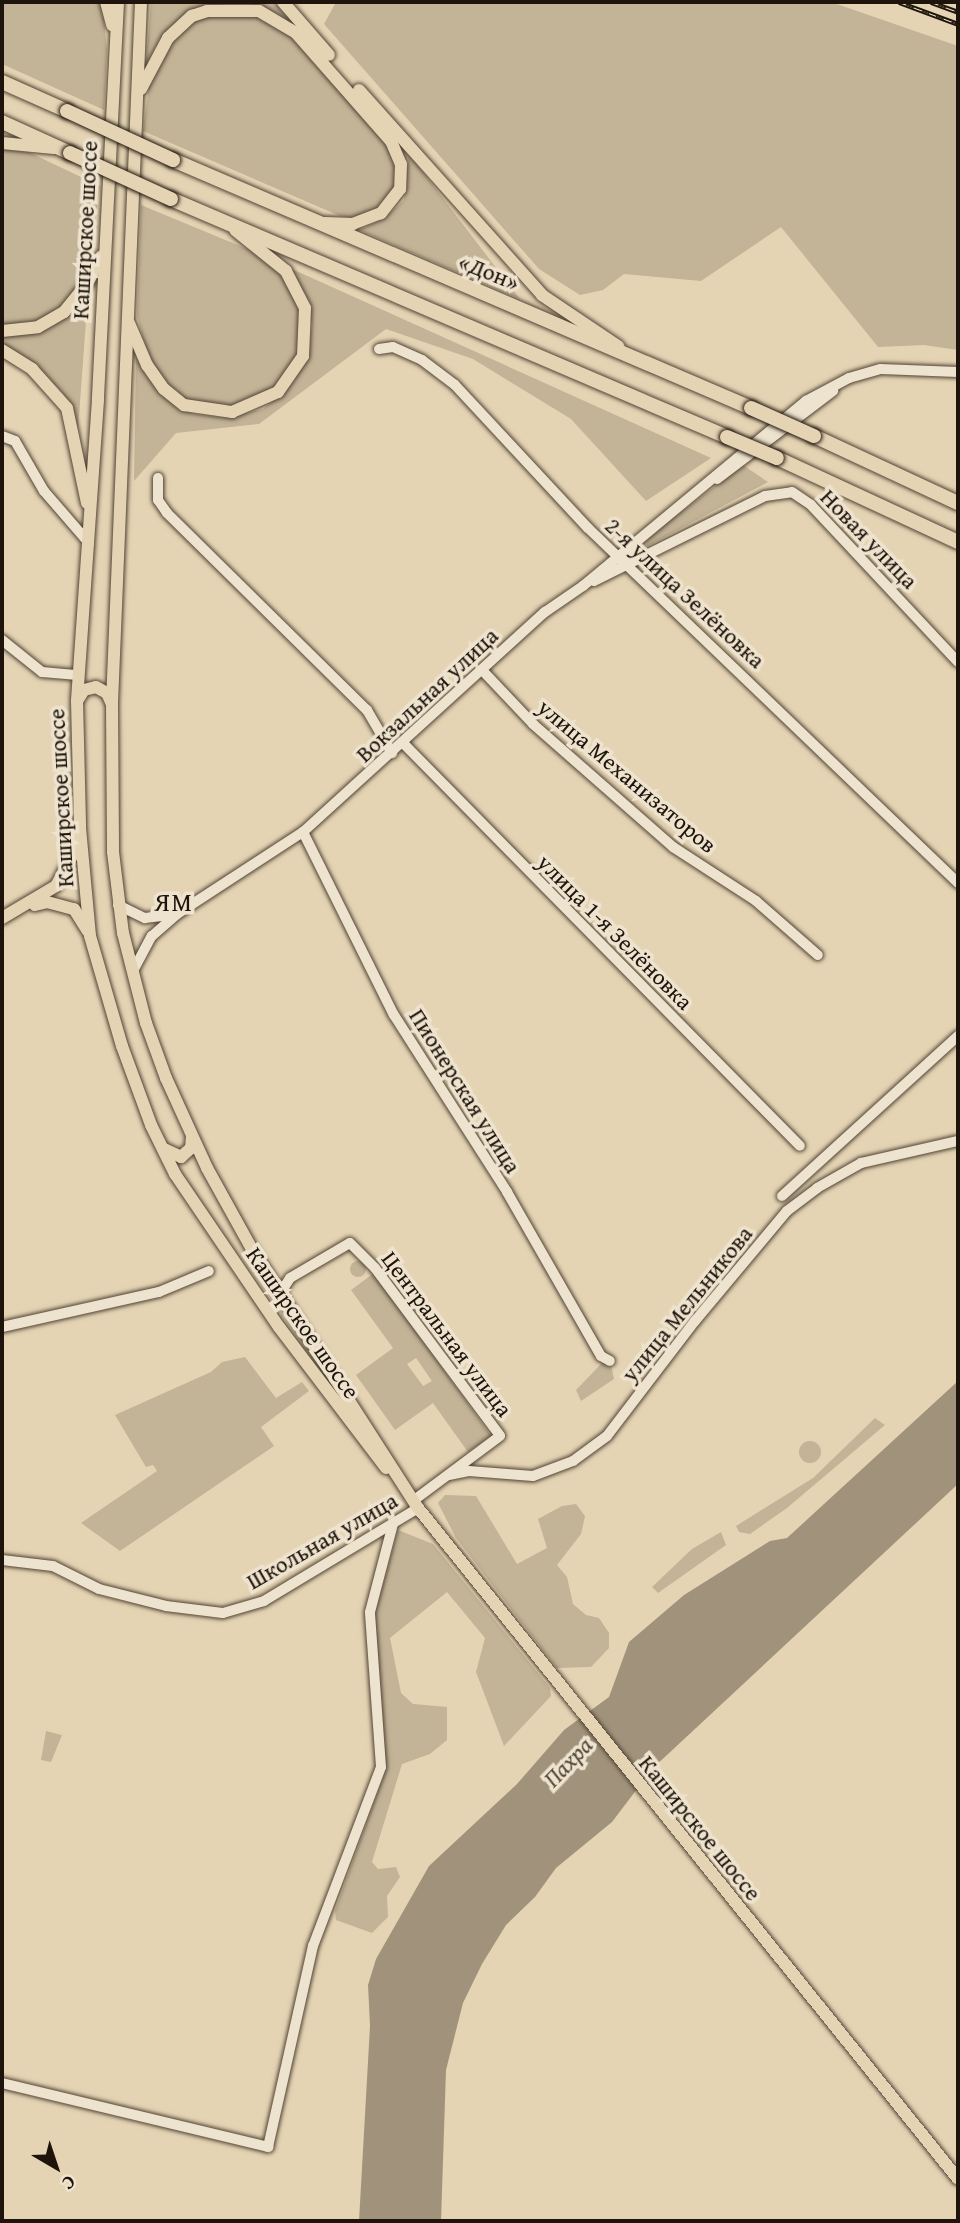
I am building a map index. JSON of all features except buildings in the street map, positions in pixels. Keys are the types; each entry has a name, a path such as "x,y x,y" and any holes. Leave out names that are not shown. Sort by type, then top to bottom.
{"highway":[{"name":"«Дон»","path":"2,82 316,223 633,356 958,503"},
{"path":"2,122 229,225 776,458 958,542"}],"main road":[{"path":"106,2 116,39"},
{"name":"Каширское шоссе","path":"118,2 90,527 77,701 79,806 90,936 122,1046 161,1147 189,1197 353,1430 416,1504 562,1692 958,2179"},
{"name":"Каширское шоссе","path":"141,2 112,704 118,905 146,1023 192,1135 279,1295 416,1504"},
{"path":"283,2 525,278 558,307 633,356"},
{"path":"137,99 159,50 192,16 236,8 259,12 281,23 313,50 357,100 391,141 401,164 400,189 381,213 353,224 316,223"},
{"path":"2,143 64,151"},
{"path":"127,317 147,365 164,389 184,405 232,412 278,392 303,356 305,308 286,271 229,225"},
{"path":"2,331 38,327 64,312 88,284 104,249"},
{"path":"2,350 32,369 67,408 78,444 90,527"},
{"path":"77,701 85,690 96,687 107,693 112,704"},
{"path":"2,918 48,893 63,877 74,852 79,806"},
{"path":"15,911 47,902 63,904 74,909 90,936"},
{"path":"161,1147 180,1157 191,1148 192,1135"}],"street":[{"name":"2-я улица Зелёновка","path":"379,349 393,347 422,360 455,385 619,555 958,883"},
{"name":"Вокзальная улица","path":"133,971 152,936 177,914 303,832 404,744 545,612 583,586 695,494 864,373 899,367 958,372"},
{"path":"2,436 15,441 44,491 89,543"},
{"path":"158,478 158,500 167,513 367,710 392,753"},
{"name":"Новая улица","path":"583,586 765,496 792,492 811,505 958,662"},
{"path":"2,640 42,672 78,675"},
{"name":"улица Механизаторов","path":"482,670 533,724 673,847 755,901 818,955"},
{"name":"улица 1-я Зелёновка","path":"404,744 800,1146"},
{"name":"Пионерская улица","path":"303,832 394,1015 507,1192 601,1356 610,1361"},
{"name":"Вокзальная улица","path":"118,905 145,918 177,914"},
{"path":"782,1196 958,1036"},
{"name":"улица Мельникова","path":"449,1475 469,1471 533,1476 573,1461 607,1436 695,1321 787,1212 817,1188 861,1163 958,1141"},
{"name":"Центральная улица","path":"279,1295 290,1278 350,1243 375,1268 499,1436 416,1504"},
{"path":"2,1327 159,1292 209,1271"},
{"name":"Школьная улица","path":"2,1560 53,1566 99,1589 130,1597 191,1611 223,1613 264,1601 393,1524 416,1504"},
{"path":"2,2083 268,2147 313,1946 381,1767 370,1612 393,1524"}],"shaded area":[{"path":"2,2 102,2 107,49 104,110 2,64"},
{"path":"151,2 241,2 198,8 160,38 146,65"},
{"path":"241,2 274,2 292,23 267,8"},
{"path":"336,2 831,2 958,46 958,350 924,345 878,347 781,227 701,281 624,274 603,290 580,295 539,269 324,24"},
{"path":"213,13 253,15 275,24 299,43 386,141 397,163 397,182 388,203 355,219 340,216 143,131 149,86 162,53 189,24"},
{"path":"2,147 22,149 100,186 88,272 64,307 38,323 2,327"},
{"path":"409,154 520,299 359,230 384,219 404,200"},
{"path":"141,205 252,251 279,270 302,316 300,353 286,378 252,404 215,409 178,396 150,362 137,316"},
{"path":"292,269 711,458 646,501 571,419 473,359 386,329 259,424 176,433 134,481 136,358 156,385 193,414 225,418 263,409 291,385 308,359 312,324"},
{"path":"88,294 78,430 63,393 36,366 2,344 2,336 44,330"},
{"path":"743,465 768,482 640,550 637,546"},
{"path":"355,1261 361,1261 366,1269 364,1275 355,1277 350,1272 350,1266"},
{"path":"374,1273 491,1436 468,1452 433,1403 395,1430 356,1375 393,1348 351,1290","holes":["416,1358 432,1381 423,1386 407,1364"]},
{"path":"245,1357 276,1398 302,1382 309,1391 261,1427 274,1446 120,1551 81,1523 157,1471 153,1465 146,1467 115,1415 211,1372 222,1362"},
{"path":"603,1362 611,1365 614,1379 581,1401 576,1390"},
{"path":"875,1418 885,1425 787,1508 750,1534 739,1532 736,1526 813,1478"},
{"path":"810,1441 820,1448 821,1452 814,1462 810,1463 800,1456 799,1452 806,1442"},
{"path":"445,1495 476,1496 517,1564 547,1548 538,1519 562,1506 576,1504 585,1516 581,1534 557,1565 567,1577 573,1604 586,1615 599,1618 609,1633 609,1648 591,1667 557,1668 456,1538 438,1503"},
{"path":"398,1530 433,1544 550,1688 551,1696 504,1746 476,1672 485,1638 447,1592 390,1638 401,1693 413,1704 447,1707 447,1740 430,1754 402,1764 372,1862 378,1869 396,1867 400,1877 387,1896 388,1917 372,1933 336,1920 335,1911 385,1772 374,1617"},
{"path":"721,1532 726,1545 658,1593 652,1587 692,1549"},
{"path":"46,1731 62,1735 51,1762 41,1760"}],"water":[{"name":"Пахра","path":"958,1381 958,1484 653,1768 612,1822 556,1868 535,1897 506,1925 482,1964 463,2003 446,2070 441,2221 359,2221 370,2026 368,1985 376,1959 429,1866 517,1784 564,1730 609,1697 629,1642 684,1595 770,1541 787,1538"}],"railway":[{"path":"899,2 958,24"},
{"path":"931,2 958,12"}],"district":[{"name":"ЯМ","path":"174,902"}]}
